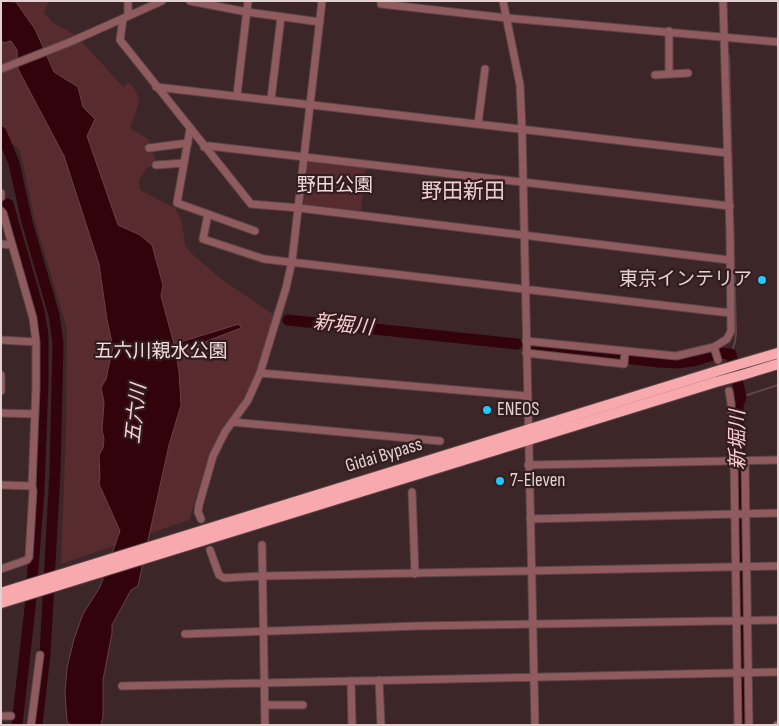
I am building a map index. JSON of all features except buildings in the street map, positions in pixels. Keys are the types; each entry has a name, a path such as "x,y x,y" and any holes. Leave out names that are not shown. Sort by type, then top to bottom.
{"highway":[{"name":"Gidai Bypass","path":"1,603 18,593 739,370 778,353"},
{"name":"Gidai Bypass","path":"739,370 778,364"},
{"name":"Gidai Bypass","path":"1,593 18,593"}],"street":[{"path":"128,1 120,40 251,204 729,260"},
{"path":"1,69 70,42 162,1"},
{"path":"190,1 247,12 320,22"},
{"path":"237,95 248,1"},
{"path":"201,519 198,512 199,505 213,456 232,422 248,400 260,373 286,288 292,261 322,1"},
{"path":"381,1 381,4 507,18 778,42"},
{"path":"433,10 434,1"},
{"path":"503,1 520,85 522,129 534,725"},
{"path":"526,340 676,356 714,348 727,339 730,331 730,206 723,1"},
{"path":"271,99 281,17"},
{"path":"669,31 669,74"},
{"path":"478,124 485,69"},
{"path":"655,75 688,73"},
{"path":"156,87 727,153"},
{"path":"190,129 177,203 255,231"},
{"path":"150,148 188,143"},
{"path":"204,147 210,146 730,206"},
{"path":"156,165 184,163"},
{"path":"1,211 29,302 36,342 33,491 29,557 27,560 1,569"},
{"path":"208,214 203,239 264,259 730,313"},
{"path":"1,244 12,245"},
{"path":"1,340 36,342"},
{"path":"714,348 718,360"},
{"path":"526,353 624,364 625,351"},
{"path":"260,373 527,396"},
{"path":"1,375 1,391"},
{"path":"729,391 739,461 743,673 749,725"},
{"path":"1,413 34,414"},
{"path":"232,422 440,441"},
{"path":"528,465 778,460"},
{"path":"738,725 743,673 739,461"},
{"path":"1,485 32,486"},
{"path":"412,492 415,574"},
{"path":"530,519 778,513"},
{"path":"262,544 265,725"},
{"path":"210,550 219,576 224,578 778,566"},
{"path":"185,634 264,630 778,620"},
{"path":"31,725 40,655"},
{"path":"122,686 778,672"},
{"path":"379,680 381,725"},
{"path":"351,681 352,725"},
{"path":"264,705 303,705"},
{"path":"1,716 11,716"}],"green space":[{"name":"五六川親水公園","path":"1,1 49,1 44,12 53,23 76,35 123,87 129,82 136,91 139,102 130,128 148,139 157,164 147,168 139,180 140,190 175,208 182,222 185,245 190,252 220,278 274,315 254,382 223,429 209,455 189,520 61,564 66,434 67,329 35,221 20,150 1,134"},
{"name":"野田公園","path":"308,160 366,166 361,211 304,204"}],"water":[{"path":"1,1 16,2 35,29 54,72 78,87 83,107 95,119 87,136 118,225 140,235 152,245 163,285 161,296 174,344 239,324 241,328 176,353 181,405 169,445 138,586 131,590 112,625 103,680 103,717 101,725 70,725 67,721 65,693 67,668 74,639 83,614 100,587 120,531 99,484 99,455 103,448 104,439 102,430 104,402 101,388 106,379 113,347 99,264 64,156 18,69 17,50 11,41 4,43 1,40"}],"waterway":[{"path":"729,55 736,333 731,354"},
{"name":"五六川","path":"1,132 14,163 27,222 54,315 58,343 55,472 45,654 37,725"},
{"path":"1,203 8,204"},
{"path":"8,204 39,311 43,335 39,490 30,608 17,725"},
{"name":"新堀川","path":"288,320 517,344"},
{"name":"新堀川","path":"534,347 676,363 693,361 720,353 731,354 741,397 738,405 745,725"},
{"path":"741,397 778,385"}],"place":[{"name":"東京インテリア","path":"762,280"},
{"name":"ENEOS","path":"487,410"},
{"name":"7-Eleven","path":"500,481"}],"district":[{"name":"野田新田","path":"463,193"}]}
